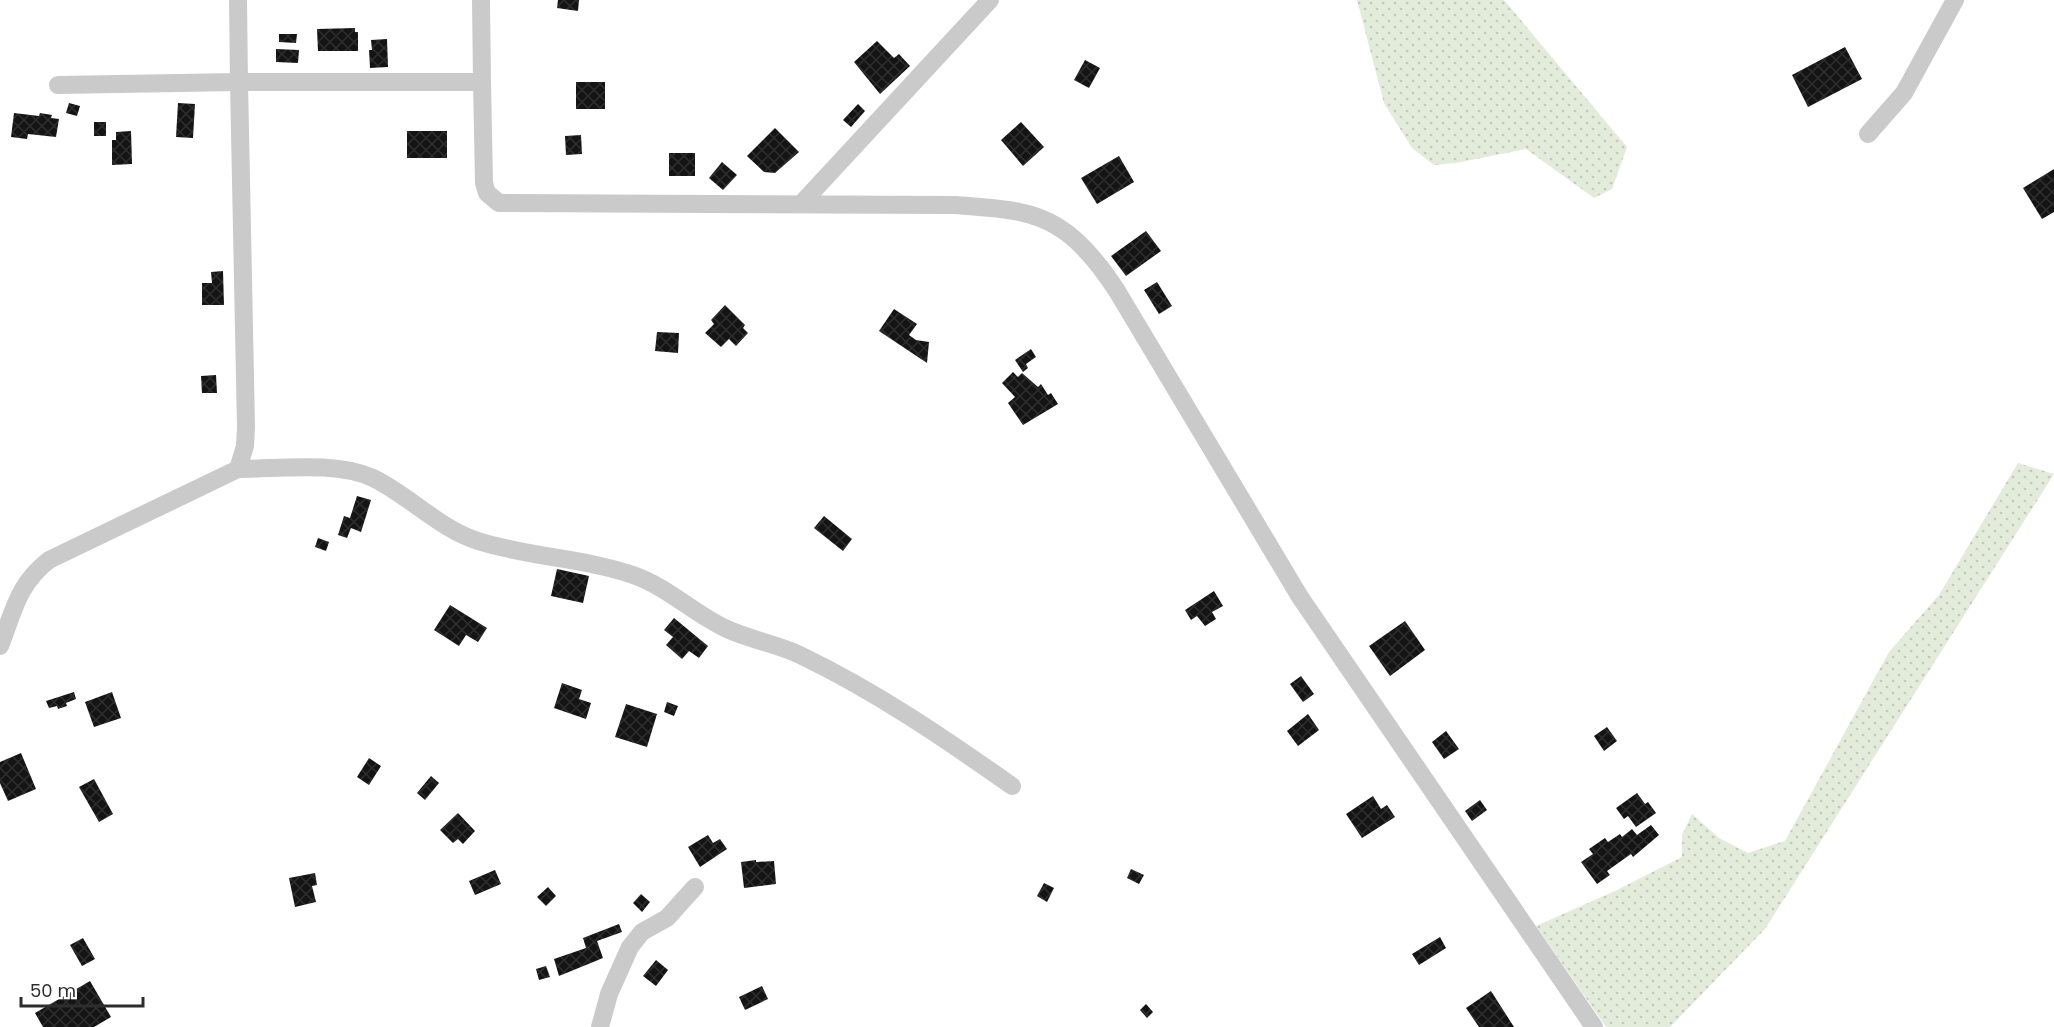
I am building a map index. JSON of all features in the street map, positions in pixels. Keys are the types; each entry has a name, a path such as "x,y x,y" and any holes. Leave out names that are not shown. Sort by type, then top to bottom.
{"street":[{"path":"238,0 246,427 245,446 238,469"},
{"path":"481,0 484,183 487,193 499,203 942,205 1008,211 1031,216 1058,226 1089,255 1117,291 1305,606 1594,1027"},
{"path":"801,204 990,0"},
{"path":"1868,134 1905,93 1955,0"},
{"path":"58,85 482,82"},
{"path":"0,646 21,590 29,579 50,560 238,469 316,468 356,472 382,483 441,523 469,538 641,578 725,628 797,653 827,669 919,722 1012,786"},
{"path":"600,1027 614,980 633,942 648,928 667,918 695,886"}],"green space":[{"path":"1357,0 1504,0 1627,147 1612,189 1594,198 1526,149 1434,165 1412,148 1384,103"},
{"path":"2018,463 2054,474 1765,929 1670,1027 1606,1027 1536,926 1615,891 1682,857 1682,835 1692,814 1719,838 1748,853 1785,841 1889,652 1939,595"}],"building":[{"path":"558,0 579,0 578,11 557,8"},
{"path":"355,28 355,32 358,32 358,51 318,51 317,29"},
{"path":"279,34 297,34 296,43 279,42"},
{"path":"387,39 388,67 370,68 371,40"},
{"path":"877,41 894,58 899,54 910,66 880,94 854,62"},
{"path":"1845,47 1862,79 1808,107 1792,75"},
{"path":"276,49 299,50 298,63 276,62"},
{"path":"1085,60 1100,68 1089,88 1074,80"},
{"path":"576,82 605,82 605,109 576,109"},
{"path":"69,103 80,106 77,116 66,113"},
{"path":"178,103 195,104 193,138 176,137"},
{"path":"858,104 865,111 851,127 843,120"},
{"path":"14,113 39,116 40,113 59,119 56,137 28,134 27,139 11,137"},
{"path":"94,122 106,122 106,136 94,136"},
{"path":"1021,122 1044,147 1023,166 1001,140"},
{"path":"775,128 799,152 775,173 764,172 747,156"},
{"path":"131,131 132,164 112,165 112,140 116,140 116,132"},
{"path":"407,131 447,131 447,158 407,158"},
{"path":"581,135 582,154 566,155 565,136"},
{"path":"669,153 695,153 695,176 669,176"},
{"path":"1119,156 1134,182 1097,204 1081,178"},
{"path":"722,162 737,175 723,190 709,178"},
{"path":"2054,169 2054,212 2042,219 2023,188"},
{"path":"1146,231 1161,251 1126,276 1111,256"},
{"path":"223,271 224,305 202,305 202,283 212,283 211,272"},
{"path":"1157,282 1172,306 1159,314 1144,290"},
{"path":"725,305 745,325 743,328 748,333 736,346 729,339 721,347 705,333 714,324 711,320"},
{"path":"894,309 917,324 909,335 916,340 929,342 927,363 879,331"},
{"path":"657,332 679,333 678,353 655,351"},
{"path":"1031,349 1036,357 1026,364 1028,368 1023,372 1015,360"},
{"path":"1013,372 1018,377 1022,373 1038,387 1041,384 1058,404 1023,425 1008,403 1015,397 1002,383"},
{"path":"216,375 217,393 202,393 201,376"},
{"path":"357,496 371,500 361,532 351,528 347,538 338,535 344,516 350,518"},
{"path":"824,516 852,539 843,551 814,528"},
{"path":"318,538 329,542 326,551 315,547"},
{"path":"557,569 589,576 583,603 551,596"},
{"path":"1214,591 1223,606 1212,612 1216,619 1205,626 1197,616 1191,620 1185,610"},
{"path":"450,605 487,628 478,642 466,635 459,646 434,630"},
{"path":"674,618 708,646 699,658 689,651 682,659 666,645 673,637 664,630"},
{"path":"1405,621 1425,650 1390,676 1369,646"},
{"path":"1301,676 1314,694 1303,702 1290,684"},
{"path":"562,683 582,690 579,699 591,703 586,719 554,708"},
{"path":"74,692 76,699 66,703 67,706 58,709 57,706 49,708 46,701"},
{"path":"112,692 121,718 94,727 85,702"},
{"path":"667,702 678,706 674,716 664,712"},
{"path":"626,704 657,714 647,747 615,737"},
{"path":"1308,714 1319,730 1298,746 1287,731"},
{"path":"1607,727 1617,741 1604,751 1594,736"},
{"path":"1446,731 1459,749 1444,759 1432,742"},
{"path":"21,753 36,789 8,801 0,783 0,762"},
{"path":"369,758 381,766 369,785 357,777"},
{"path":"431,776 439,783 425,800 417,793"},
{"path":"94,779 113,814 99,822 79,787"},
{"path":"1637,793 1656,813 1636,827 1628,816 1624,819 1616,808"},
{"path":"1373,796 1381,809 1387,805 1395,817 1362,838 1346,814"},
{"path":"1480,800 1487,810 1472,821 1465,811"},
{"path":"458,813 475,831 463,844 458,839 453,843 440,830"},
{"path":"1651,825 1659,835 1633,857 1631,854 1607,871 1610,875 1597,884 1581,862 1593,854 1589,849 1605,838 1608,842 1620,834 1622,837 1632,829 1637,835"},
{"path":"708,835 713,843 720,839 727,849 700,867 688,847"},
{"path":"756,860 756,862 774,861 776,884 744,888 741,862"},
{"path":"1131,869 1144,875 1139,884 1127,878"},
{"path":"495,870 501,884 475,895 469,881"},
{"path":"315,873 317,885 312,886 316,902 295,907 289,878"},
{"path":"1044,883 1054,888 1047,902 1037,896"},
{"path":"548,887 556,896 546,906 537,897"},
{"path":"641,894 650,902 642,912 633,903"},
{"path":"619,924 622,932 597,941 603,958 559,976 554,959 586,948 583,938"},
{"path":"1440,937 1446,948 1419,965 1412,954"},
{"path":"83,938 95,959 82,966 70,945"},
{"path":"656,960 668,970 656,986 643,976"},
{"path":"546,966 550,977 539,980 536,969"},
{"path":"90,981 111,1017 94,1027 43,1027 35,1013"},
{"path":"762,986 768,999 745,1010 739,997"},
{"path":"1491,991 1514,1027 1479,1027 1466,1008"},
{"path":"1146,1004 1153,1012 1147,1018 1140,1010"}]}
